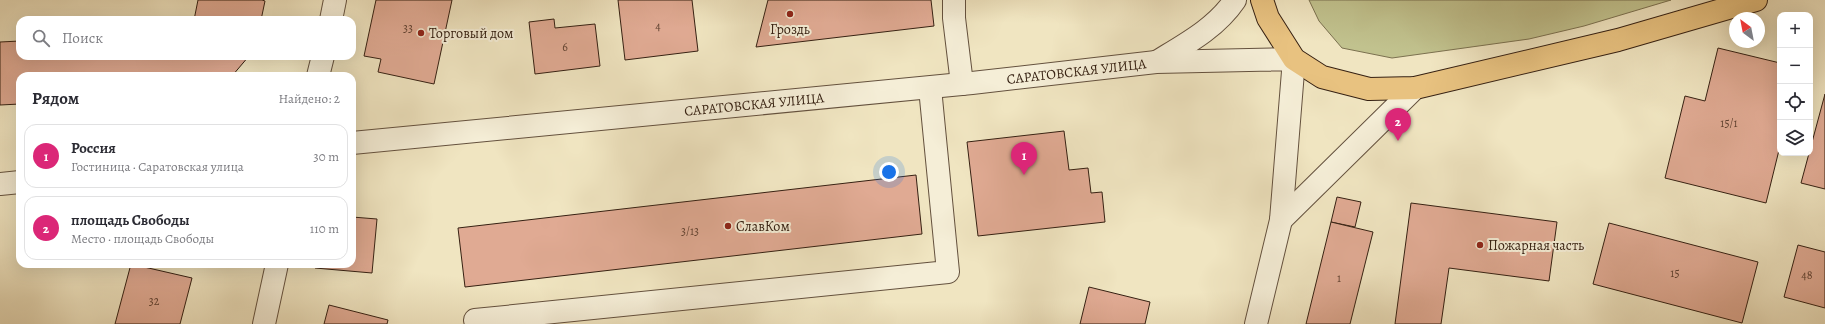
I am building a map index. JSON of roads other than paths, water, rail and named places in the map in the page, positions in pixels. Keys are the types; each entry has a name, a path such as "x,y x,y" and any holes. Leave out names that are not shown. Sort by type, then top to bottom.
{"main road":[{"path":"1262,0 1268,18 1294,59 1322,77 1369,89 1415,88 1618,40 1756,0"}],"street":[{"path":"332,16 336,0"},
{"path":"954,0 954,18 962,84"},
{"path":"1156,62 1197,37 1226,12 1235,0"},
{"path":"1256,324 1281,220 1294,59"},
{"name":"САРАТОВСКАЯ УЛИЦА","path":"356,143 930,88 1156,62 1294,59"},
{"path":"319,72 322,60"},
{"path":"475,320 948,272 930,88"},
{"path":"1281,220 1415,88"},
{"path":"0,184 16,182"},
{"path":"264,324 276,268"}],"place":[{"name":"Гроздь","path":"790,14"},
{"name":"Торговый дом","path":"421,33"},
{"name":"площадь Свободы","path":"1398,141"},
{"name":"Россия","path":"1024,175"},
{"name":"СлавКом","path":"728,226"},
{"name":"Пожарная часть","path":"1480,245"}]}
